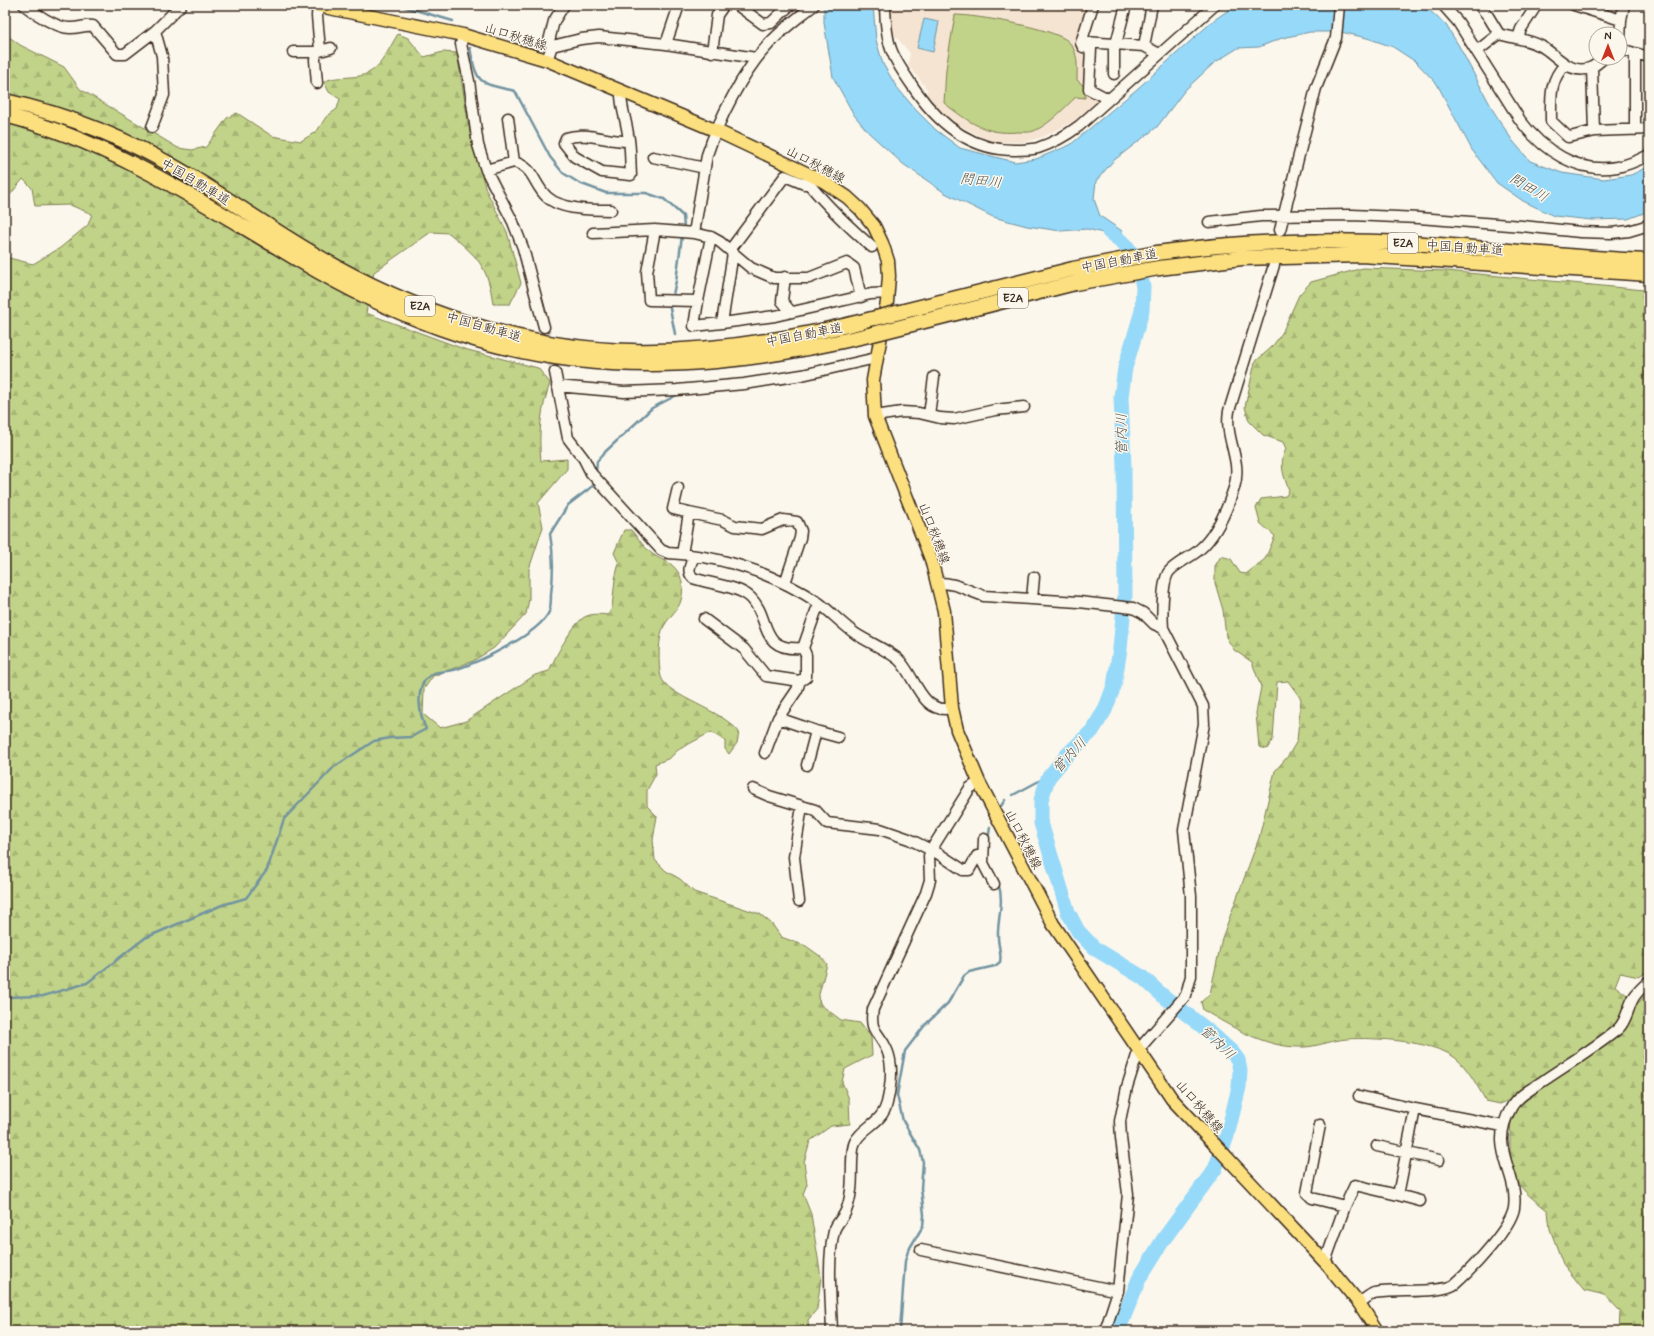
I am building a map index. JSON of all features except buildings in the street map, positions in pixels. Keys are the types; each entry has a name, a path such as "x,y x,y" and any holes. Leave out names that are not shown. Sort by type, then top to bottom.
{"highway":[{"name":"中国自動車道","path":"5,101 73,121 114,137 189,175 317,256 366,283 420,306 485,329 529,339 589,349 660,351 700,350 802,336 1073,269 1158,253 1225,245 1275,241 1357,241 1409,243 1649,261"},
{"name":"中国自動車道","path":"5,115 66,134 115,154 181,189 352,290 403,314 483,343 526,353 557,358 631,365 700,363 750,358 802,350 869,335 1075,283 1159,268 1242,258 1361,255 1649,274"}],"main road":[{"name":"山口秋穂線","path":"316,5 337,7 463,36 547,60 717,131 847,197 860,209 874,226 888,261 888,293 873,380 875,416 889,456 931,559 938,583 944,612 952,708 957,730 979,782 1053,924 1140,1049 1172,1099 1325,1262 1359,1303 1377,1331"}],"street":[{"path":"24,5 59,26 71,28 83,25 93,26 117,54 125,54 155,31 181,5"},
{"path":"316,5 318,51 315,60 317,83"},
{"path":"547,60 552,46 549,41 554,21 564,5"},
{"path":"666,44 679,5"},
{"path":"712,52 717,15 724,5"},
{"path":"737,5 763,24 771,23 790,5"},
{"path":"885,5 885,34 896,63 932,112 954,132 978,145 1007,150 1038,148 1073,130 1215,5"},
{"path":"1093,5 1081,42 1084,47 1091,48 1088,89 1108,99"},
{"path":"1114,74 1115,44 1126,5"},
{"path":"1144,46 1152,5"},
{"path":"1280,230 1316,88 1336,38 1339,5"},
{"path":"1443,5 1458,22 1530,135 1555,155 1586,166 1603,167 1617,167 1649,155"},
{"path":"1479,5 1499,34 1518,38 1542,47 1565,65 1576,70 1592,67 1594,131"},
{"path":"1574,5 1621,20"},
{"path":"1621,26 1624,5"},
{"path":"694,233 705,168 711,143 743,80 756,58 777,36 811,6"},
{"path":"1518,38 1521,29 1534,9"},
{"path":"152,127 164,95 162,56 155,31"},
{"path":"1476,51 1499,34"},
{"path":"463,36 461,44 469,81 478,144 486,170 513,222 523,248 544,327"},
{"path":"552,46 581,38 599,37 666,44 756,58"},
{"path":"1085,42 1144,46 1159,54"},
{"path":"293,52 318,51 331,48"},
{"path":"1628,52 1649,57"},
{"path":"1634,130 1635,54"},
{"path":"1565,65 1558,72 1552,86 1551,121 1568,137 1594,131 1649,129"},
{"path":"621,90 621,99 629,141 631,175 602,172 575,157 564,143 566,138 576,135 629,141"},
{"path":"508,118 514,162"},
{"path":"653,157 705,168"},
{"path":"486,170 514,162 525,165 547,198 563,205 577,208 610,210"},
{"path":"722,323 731,252 785,176 804,184 810,179 840,220 872,246"},
{"path":"1209,222 1261,216 1352,215 1419,218 1604,233 1629,231 1649,225"},
{"path":"656,230 647,272 649,300 698,301"},
{"path":"594,233 656,230 694,233 711,237 751,268 774,278 809,278 833,270 847,263 854,268 861,297"},
{"path":"711,237 694,326 775,316 871,294 888,293"},
{"path":"1104,1331 1118,1291 1128,1194 1121,1144 1120,1120 1130,1076 1140,1049 1186,995 1191,976 1191,896 1184,830 1204,724 1203,706 1163,628 1164,595 1168,573 1200,549 1209,540 1227,508 1234,487 1237,475 1237,462 1228,432 1229,410 1274,265"},
{"path":"785,278 782,301 791,312"},
{"path":"557,386 624,392 677,390 744,384 802,375 876,358"},
{"path":"555,372 568,438 584,459 591,473 661,550 668,553 725,561 752,569 785,583 820,604 856,634 902,663 918,691 936,708 952,708"},
{"path":"929,414 934,377"},
{"path":"875,416 902,412 929,414 940,418 954,419 995,410 1024,407"},
{"path":"678,488 673,509 723,520 735,526 762,529 783,520 797,522 802,531 785,583"},
{"path":"682,554 689,513"},
{"path":"694,556 689,569 690,575 693,578 741,592 751,598 768,634 774,641 792,649 803,648"},
{"path":"1032,599 1034,577"},
{"path":"938,583 956,584 971,592 984,596 1079,602 1113,607 1133,608 1143,613 1154,624 1163,628"},
{"path":"765,753 778,718 797,690 800,682 806,677 806,655 803,648 816,611 820,604"},
{"path":"704,619 744,649 766,676 800,682"},
{"path":"778,718 838,737"},
{"path":"807,765 816,731"},
{"path":"832,1331 830,1270 834,1231 849,1204 854,1143 859,1136 882,1117 887,1104 890,1082 891,1062 886,1048 872,1027 873,1009 926,893 930,880 929,856 931,850 970,788 979,782"},
{"path":"753,789 769,796 815,810 827,823 880,830 908,839 931,850 963,870 969,870 977,856 982,857"},
{"path":"799,901 794,858 802,806"},
{"path":"984,839 982,857 983,863 994,884"},
{"path":"1359,1303 1373,1294 1400,1290 1439,1290 1453,1285 1489,1246 1509,1221 1514,1208 1511,1182 1501,1143 1503,1126 1511,1106 1524,1094 1589,1051 1619,1027 1634,997 1649,981"},
{"path":"1359,1096 1415,1109 1503,1126"},
{"path":"1398,1195 1415,1109"},
{"path":"1320,1125 1307,1193 1312,1198 1345,1206"},
{"path":"1377,1146 1438,1160"},
{"path":"1325,1262 1345,1206 1355,1185 1420,1201"},
{"path":"921,1250 1118,1291"}],"shaded area":[{"path":"890,5 1091,5 1079,40 1089,52 1086,92 1099,100 1074,121 1043,137 1025,142 997,142 983,138 957,124 938,109 927,96 927,89 908,65 910,53 891,31"}],"green space":[{"path":"955,15 979,17 1032,27 1061,37 1069,42 1076,55 1077,80 1085,87 1085,98 1076,97 1042,127 1032,132 1006,132 987,129 978,126 961,116 944,103 946,69"},
{"path":"5,25 8,36 20,45 64,67 80,89 178,148 192,150 206,147 227,118 237,113 272,136 301,141 317,131 326,117 337,109 340,99 329,92 324,82 333,78 360,76 368,73 380,63 398,34 408,38 424,57 443,52 457,53 470,133 486,190 507,232 521,283 510,304 493,304 488,280 480,263 474,256 449,233 431,232 374,272 366,313 464,349 538,368 550,383 544,402 541,421 541,461 567,459 567,469 538,503 543,527 529,569 529,599 526,614 494,648 473,661 433,676 424,689 423,714 440,728 466,721 535,675 549,671 555,658 578,622 589,615 608,615 612,608 615,579 619,563 614,553 624,530 631,530 651,553 670,563 680,575 682,594 680,603 662,631 659,651 661,677 674,691 721,717 739,732 737,743 729,754 725,749 725,741 711,732 678,750 670,758 655,764 656,774 647,790 647,806 657,816 653,840 655,860 666,871 680,879 694,892 760,914 772,924 781,937 806,946 820,956 827,964 818,998 821,1005 841,1020 860,1023 871,1037 872,1055 845,1069 842,1082 849,1099 850,1124 831,1126 810,1141 804,1162 807,1184 803,1194 811,1214 821,1277 817,1309 808,1320 809,1331 5,1331 5,257 33,264 60,248 88,225 92,214 70,205 35,206 32,188 23,179 5,201"},
{"path":"1363,268 1447,271 1644,290 1649,294 1649,971 1639,977 1620,973 1615,986 1638,1003 1649,992 1649,1331 1619,1331 1620,1311 1605,1295 1584,1290 1563,1264 1550,1229 1548,1211 1526,1192 1515,1176 1510,1154 1512,1099 1500,1104 1486,1101 1468,1071 1454,1057 1432,1047 1402,1041 1347,1039 1305,1047 1273,1044 1249,1035 1203,1010 1201,1002 1210,994 1222,938 1259,838 1275,771 1288,756 1297,741 1301,699 1288,681 1277,682 1273,739 1267,749 1259,747 1256,713 1261,687 1252,662 1234,650 1226,637 1223,610 1215,583 1215,566 1221,556 1231,559 1240,573 1246,574 1265,559 1275,536 1260,523 1256,508 1261,499 1286,496 1289,490 1282,464 1286,449 1283,442 1263,435 1249,421 1245,407 1255,362 1272,347 1282,333 1299,295 1311,282"}],"water":[{"name":"問田川","path":"824,5 873,5 876,40 883,64 896,86 915,109 936,130 960,148 1015,162 1036,159 1070,145 1137,89 1214,20 1236,5 1418,5 1429,10 1446,25 1459,46 1494,112 1512,140 1530,161 1562,173 1604,179 1631,175 1649,166 1649,211 1628,219 1591,220 1554,216 1523,201 1497,183 1472,150 1437,84 1416,62 1393,47 1367,38 1341,32 1310,32 1282,38 1259,47 1238,48 1214,63 1185,90 1157,127 1113,161 1096,181 1094,199 1100,216 1122,231 1125,244 1107,234 1087,229 1061,231 1027,226 993,217 945,193 903,164 869,133 854,115 833,77 824,23"},
{"path":"924,19 939,22 933,52 917,48"}],"waterway":[{"path":"398,5 453,21"},
{"path":"470,48 475,69 478,76 482,80 487,84 515,91 550,157 563,173 579,183 606,193 646,193 664,199 683,216 684,227"},
{"name":"管内川","path":"1109,232 1125,244 1138,262 1143,287 1142,311 1125,368 1121,397 1124,466 1125,595 1120,649 1114,686 1105,710 1092,731 1067,755 1048,778 1041,800 1041,823 1068,912 1078,931 1094,948 1142,977 1162,995 1211,1033 1232,1052 1238,1060 1240,1071 1239,1087 1227,1136 1215,1169 1163,1240 1139,1279 1118,1331"},
{"path":"672,299 682,236"},
{"path":"671,303 670,308 675,334"},
{"path":"596,473 597,461 605,452 652,408 677,395 677,393"},
{"path":"5,997 43,996 87,983 145,938 222,905 246,898 267,870 284,819 334,767 374,741 390,738 411,737 426,729 420,711 420,697 423,684 429,676 436,672 457,669 493,654 521,638 534,629 543,620 549,612 551,603 553,564 550,534 568,505 594,485 594,482"},
{"path":"1013,795 1039,781 1048,778"},
{"path":"1001,806 1005,800"},
{"path":"988,840 990,827"},
{"path":"900,1331 905,1261 908,1251 923,1226 924,1215 921,1188 923,1162 920,1150 903,1121 897,1095 905,1051 925,1025 948,1003 964,976 969,972 995,966 1000,962 1001,956 998,930 1001,897 998,883"}],"tunnel":[{"path":"544,327 555,372"}]}
